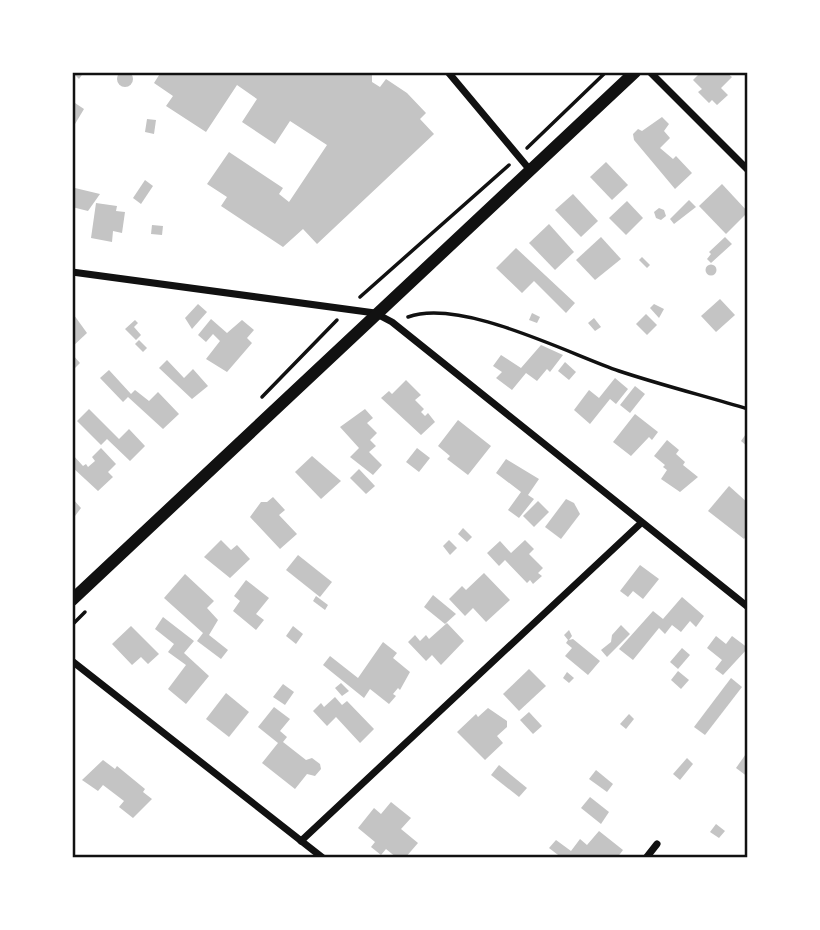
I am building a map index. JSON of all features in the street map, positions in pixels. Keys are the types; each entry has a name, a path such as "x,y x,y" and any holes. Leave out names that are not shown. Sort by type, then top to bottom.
{"main road":[{"path":"72,600 635,72"}],"street":[{"path":"448,72 530,170"},
{"path":"650,72 748,170"},
{"path":"72,274 375,313 392,322 640,524 748,607"},
{"path":"301,841 640,524"},
{"path":"72,661 323,858"},
{"path":"646,858 657,844"}],"path":[{"path":"392,322 417,314 427,314 512,328 617,370 748,409"}],"building":[{"path":"125,71 133,79 125,87 117,79"},
{"path":"72,72 84,72 79,79"},
{"path":"161,72 372,72 372,82 380,87 386,79 407,93 426,113 420,119 434,134 317,244 303,229 283,247 221,206 227,197 207,184 229,152 283,188 279,194 289,202 327,145 290,121 275,144 242,122 257,99 237,85 206,132 166,106 173,96 154,83"},
{"path":"701,72 726,72 732,77 721,88 728,95 717,105 712,100 709,103 698,92 702,89 693,80"},
{"path":"72,101 84,109 72,129"},
{"path":"662,117 669,124 664,131 670,138 660,148 673,159 676,156 692,173 675,189 634,140 633,134 638,129 642,131"},
{"path":"147,119 156,120 154,134 145,132"},
{"path":"606,162 628,185 612,200 590,177"},
{"path":"145,180 153,186 141,204 133,198"},
{"path":"722,184 748,212 726,234 699,206"},
{"path":"75,188 100,194 88,211 72,207"},
{"path":"573,194 598,221 581,237 555,210"},
{"path":"689,200 696,207 674,224 670,219"},
{"path":"627,201 643,218 626,235 609,218"},
{"path":"96,203 117,206 116,211 125,212 122,233 113,231 112,242 91,238"},
{"path":"659,208 664,210 666,216 661,220 656,218 654,212"},
{"path":"549,224 574,252 555,270 529,243"},
{"path":"152,225 163,226 162,235 151,234"},
{"path":"601,237 621,259 595,280 576,260"},
{"path":"725,237 732,244 711,263 707,259 711,254 709,252"},
{"path":"516,248 575,303 566,313 534,281 522,293 496,268"},
{"path":"642,257 650,265 647,268 639,260"},
{"path":"711,265 715,266 715,274 711,275 707,274 706,270 707,266"},
{"path":"720,299 735,315 716,332 701,316"},
{"path":"198,304 207,312 192,329 185,318"},
{"path":"654,304 664,309 659,318 650,308"},
{"path":"532,313 540,317 537,323 529,320"},
{"path":"646,314 657,325 647,335 636,324"},
{"path":"74,315 87,333 72,347 72,317"},
{"path":"594,318 601,327 595,331 588,323"},
{"path":"211,319 227,333 242,320 254,330 247,338 252,343 227,372 206,359 220,341 213,334 206,342 198,335"},
{"path":"135,320 138,323 134,327 141,335 136,340 125,329"},
{"path":"139,340 147,348 143,352 135,344"},
{"path":"541,345 563,355 550,372 547,369 537,381 526,373 512,390 496,378 502,372 493,366 501,355 521,368"},
{"path":"72,354 80,363 72,371"},
{"path":"167,360 184,378 193,369 208,386 192,399 159,368"},
{"path":"565,362 576,372 569,380 558,371"},
{"path":"109,370 131,394 135,390 149,401 158,392 179,414 163,429 128,397 123,402 100,378"},
{"path":"615,378 628,389 616,404 610,399 590,424 574,410 589,390 599,398"},
{"path":"406,380 421,395 415,400 424,409 421,412 425,416 428,413 435,422 421,435 381,398 389,391 392,394"},
{"path":"635,386 645,394 630,413 620,405"},
{"path":"89,409 119,439 129,429 145,446 130,461 107,439 101,445 77,421"},
{"path":"365,409 373,418 367,423 377,433 370,440 376,446 369,452 382,465 373,475 350,457 359,448 340,427"},
{"path":"635,414 658,432 652,440 649,437 631,456 613,442"},
{"path":"458,420 491,446 468,475 447,459 450,456 438,446"},
{"path":"748,431 748,447 741,441"},
{"path":"667,440 679,450 676,454 685,462 683,465 698,477 680,492 661,479 667,470 654,456"},
{"path":"101,448 116,464 108,472 113,477 98,491 72,467 72,454 83,466 86,464 88,467 95,461 92,457"},
{"path":"417,448 430,458 419,472 406,462"},
{"path":"312,456 341,481 321,499 295,472"},
{"path":"506,459 539,479 528,495 534,499 519,518 508,510 521,492 496,473"},
{"path":"359,469 375,486 366,494 350,478"},
{"path":"729,486 748,503 748,534 744,539 708,511"},
{"path":"273,497 285,510 279,515 297,534 280,549 250,517 261,502 267,502"},
{"path":"72,498 81,508 75,516 72,515"},
{"path":"566,499 574,503 580,514 561,539 545,527"},
{"path":"538,501 549,512 534,527 523,516"},
{"path":"463,528 472,537 467,542 458,534"},
{"path":"221,540 231,550 237,545 250,559 230,578 204,557"},
{"path":"449,540 457,548 450,555 443,546"},
{"path":"525,540 534,549 529,554 543,568 538,573 542,576 533,584 530,580 527,583 505,560 499,566 487,553 500,541 511,553"},
{"path":"298,555 332,582 320,597 286,570"},
{"path":"640,565 659,579 643,599 633,591 628,597 620,591"},
{"path":"484,573 510,600 486,622 473,608 465,616 449,599 462,586 466,590"},
{"path":"185,574 214,601 207,608 218,620 209,635 228,650 221,659 197,641 203,633 164,598"},
{"path":"246,580 269,598 256,614 264,620 256,630 233,611 240,601 234,596"},
{"path":"433,595 456,614 445,624 424,607"},
{"path":"316,596 328,605 325,610 313,601"},
{"path":"682,597 704,616 696,627 690,621 681,632 672,625 665,634 659,628 633,660 619,649 653,611 663,619"},
{"path":"163,617 194,641 184,653 209,676 186,704 168,689 186,665 168,652 174,644 155,629"},
{"path":"447,623 464,641 441,665 432,655 426,661 408,642 415,635 420,641 426,635 429,639"},
{"path":"621,625 630,634 607,657 601,650 611,642 612,635"},
{"path":"131,626 159,654 148,664 141,657 132,665 112,644"},
{"path":"293,626 303,634 296,644 286,636"},
{"path":"569,630 572,636 569,640 573,639 600,661 588,675 565,656 572,648 566,643 568,640 564,635"},
{"path":"716,636 726,644 732,636 748,648 723,675 715,669 722,660 707,648"},
{"path":"383,642 397,653 393,658 410,672 400,690 398,688 393,694 396,696 389,704 370,689 364,698 323,665 330,656 358,678"},
{"path":"682,648 690,655 678,669 670,662"},
{"path":"529,669 546,686 519,711 503,694"},
{"path":"678,671 689,680 681,689 671,680"},
{"path":"567,672 574,678 569,683 563,678"},
{"path":"731,678 742,687 705,735 694,727"},
{"path":"341,683 349,691 342,696 335,688"},
{"path":"283,684 294,692 285,705 273,697"},
{"path":"226,693 249,712 229,737 206,719"},
{"path":"335,697 342,705 347,701 374,729 360,743 336,717 327,726 313,711 321,703 324,707"},
{"path":"274,707 290,719 280,731 287,737 283,742 306,760 312,758 320,764 321,769 315,776 307,774 295,789 262,763 278,743 258,727"},
{"path":"488,708 507,721 507,727 497,736 503,743 485,760 457,732 476,714 478,717"},
{"path":"529,712 542,726 533,734 520,720"},
{"path":"629,714 634,719 626,729 620,724"},
{"path":"748,751 748,777 736,768"},
{"path":"687,758 693,764 680,780 673,774"},
{"path":"103,760 115,769 117,766 145,789 143,792 152,799 133,818 119,807 124,801 103,785 98,791 82,780"},
{"path":"499,765 527,788 519,797 491,775"},
{"path":"596,770 613,784 607,792 589,779"},
{"path":"590,797 609,812 601,824 581,808"},
{"path":"391,802 411,818 401,829 418,843 405,858 397,858 386,849 381,855 371,847 375,842 358,828 374,808 381,814"},
{"path":"716,824 725,831 719,838 710,832"},
{"path":"599,831 623,850 617,858 562,858 549,848 556,840 571,851 580,839 587,845"}]}
